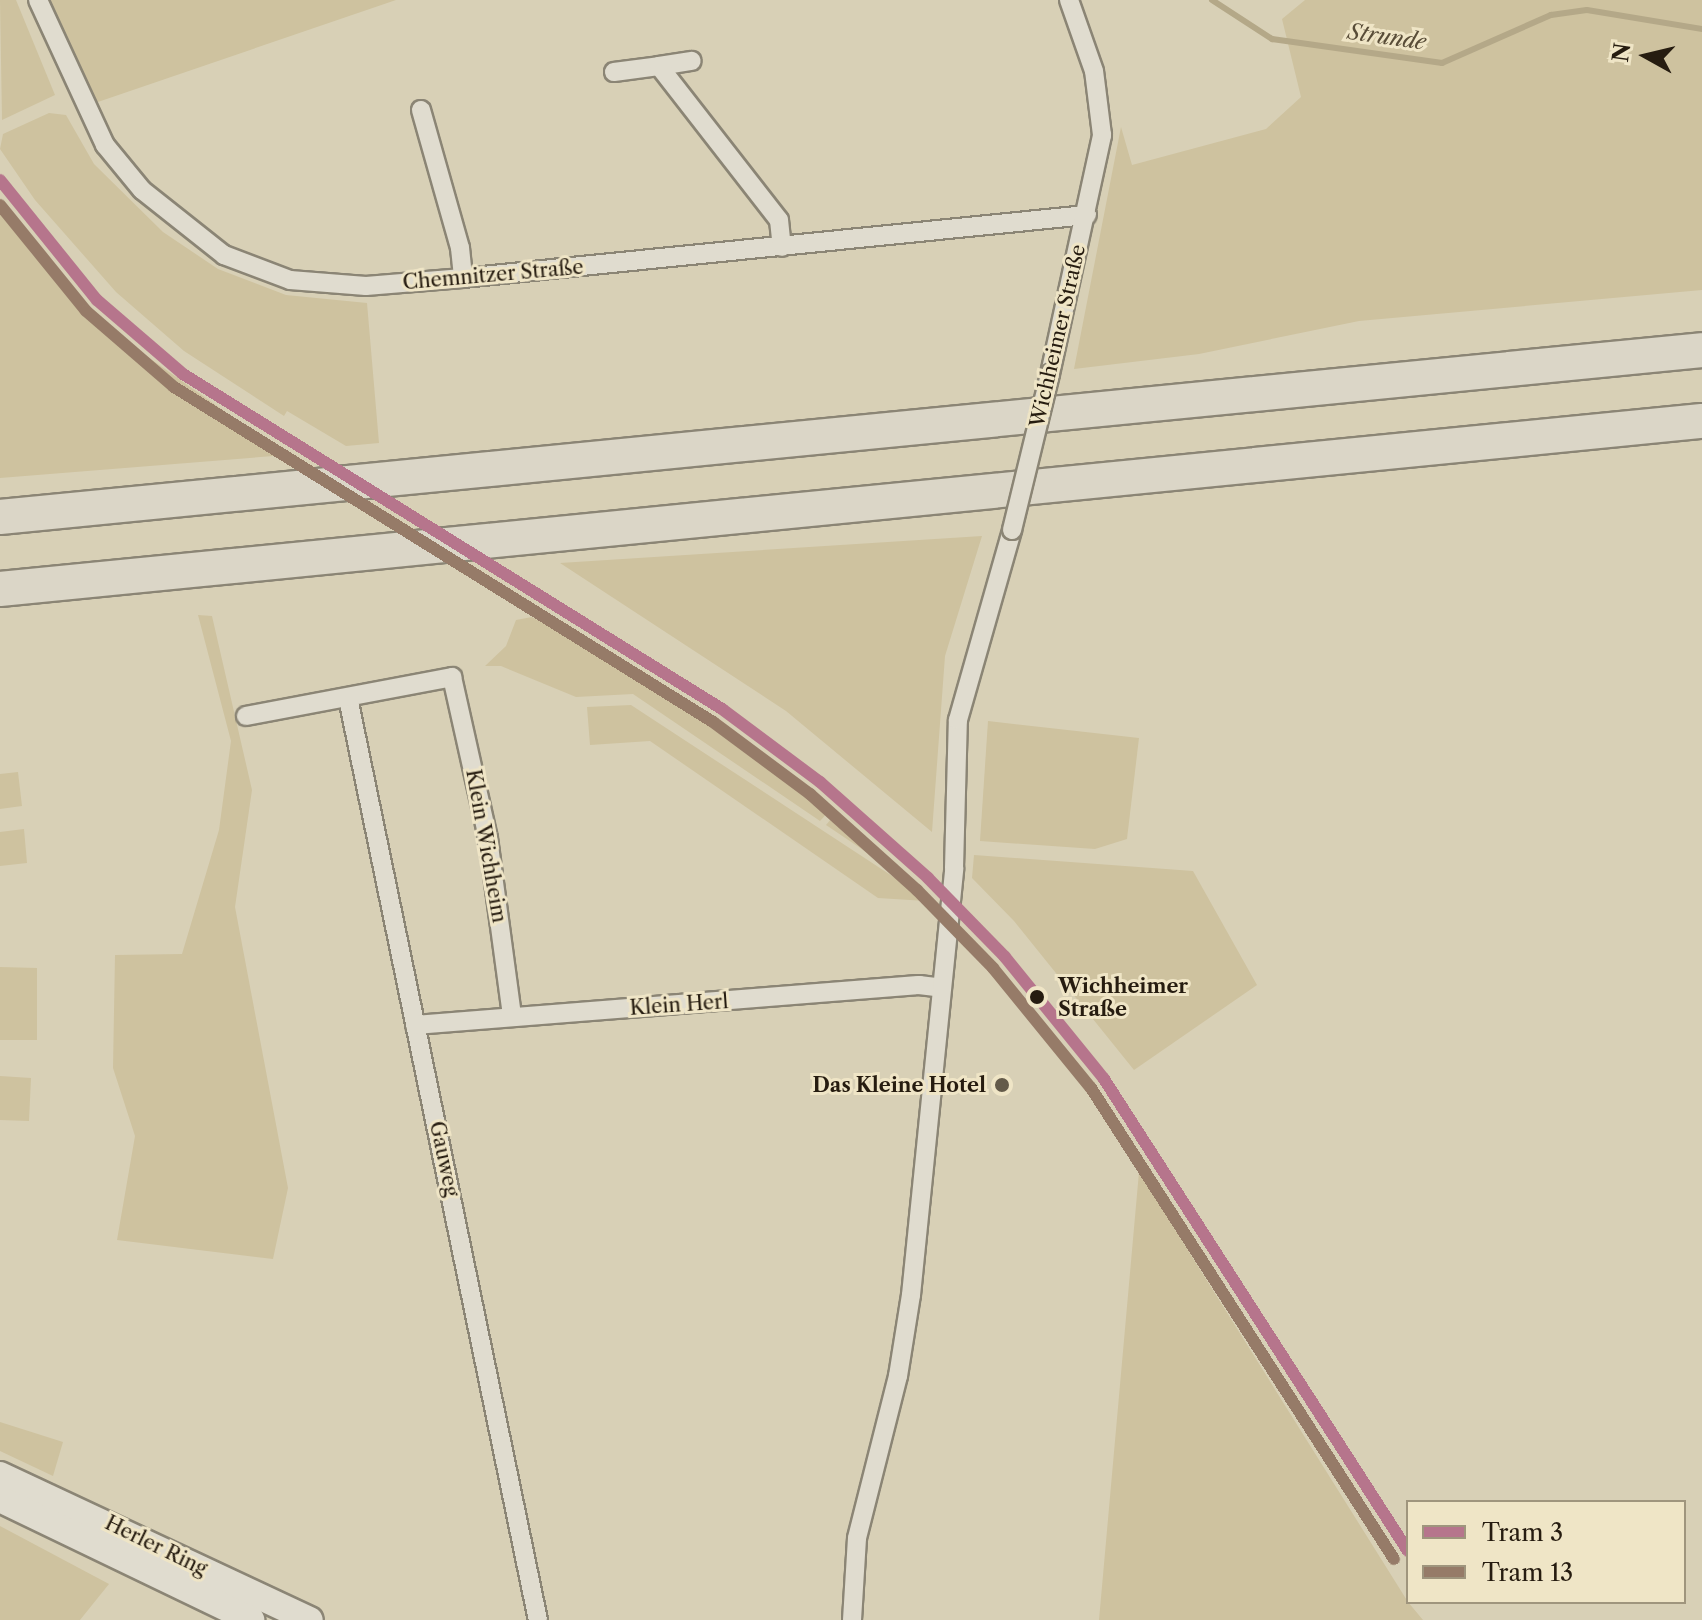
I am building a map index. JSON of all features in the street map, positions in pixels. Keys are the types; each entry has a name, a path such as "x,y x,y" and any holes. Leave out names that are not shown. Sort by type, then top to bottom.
{"highway":[{"path":"0,517 1702,350"},
{"path":"0,589 1702,421"}],"main road":[{"name":"Herler Ring","path":"0,1475 310,1620"},
{"name":"Herler Ring","path":"0,1499 251,1620"}],"street":[{"name":"Chemnitzer Straße","path":"38,0 105,145 172,219 224,255 290,280 334,285 463,278 1087,215"},
{"name":"Wichheimer Straße","path":"852,1620 857,1538 898,1376 911,1295 942,988 962,693 1012,530 1087,215 1102,135 1094,71 1069,0"},
{"path":"614,72 692,61"},
{"path":"659,66 779,220 782,247"},
{"path":"421,110 460,248 463,278"},
{"name":"Klein Wichheim","path":"348,698 452,677 488,838 512,1016"},
{"path":"246,716 348,698"},
{"name":"Gauweg","path":"348,698 538,1620"},
{"name":"Klein Herl","path":"415,1025 919,985 942,988"}],"shaded area":[{"path":"0,0 16,0 55,95 2,120"},
{"path":"47,0 396,0 92,104"},
{"path":"1305,0 1702,0 1702,290 1359,321 1199,354 1074,369 1121,127 1132,165 1266,129 1301,97 1282,19"},
{"path":"49,113 66,115 94,164 163,232 218,269 286,295 367,303 379,443 346,446 287,411 284,416 184,351 116,292 35,200 0,149 3,134"},
{"path":"0,209 32,254 110,330 286,455 0,478"},
{"path":"982,536 945,656 932,832 786,711 560,563"},
{"path":"198,615 212,616 252,790 235,907 288,1188 273,1259 117,1240 135,1136 113,1068 115,955 182,954 219,830 231,741"},
{"path":"532,617 647,681 831,809 820,821 633,694 576,697 501,666 485,666 506,646 516,620"},
{"path":"631,705 926,901 878,898 650,741 590,745 587,707"},
{"path":"988,721 1139,738 1127,839 1095,849 980,841"},
{"path":"18,772 22,806 0,809 0,774"},
{"path":"836,813 921,889 826,825"},
{"path":"24,829 27,863 0,866 0,832"},
{"path":"974,855 1193,871 1257,985 1134,1070 1014,921 972,878"},
{"path":"0,967 37,968 37,1040 0,1040"},
{"path":"0,1076 31,1078 29,1121 0,1120"},
{"path":"1139,1172 1406,1599 1406,1604 1410,1604 1423,1620 1099,1620"},
{"path":"0,1422 63,1442 53,1476 0,1451"},
{"path":"0,1526 109,1584 80,1620 0,1620"}],"waterway":[{"name":"Strunde","path":"1212,0 1272,39 1442,63 1551,15 1587,10 1702,29"}],"tram line":[{"name":"3","path":"0,180 97,300 183,374 722,709 820,782 928,878 1005,957 1104,1079 1406,1548"},
{"name":"13","path":"0,205 86,311 174,387 713,722 810,794 917,890 993,968 1091,1088 1394,1559"}],"place":[{"name":"Wichheimer Straße","path":"1037,997"},
{"name":"Das Kleine Hotel","path":"1002,1085"}]}
